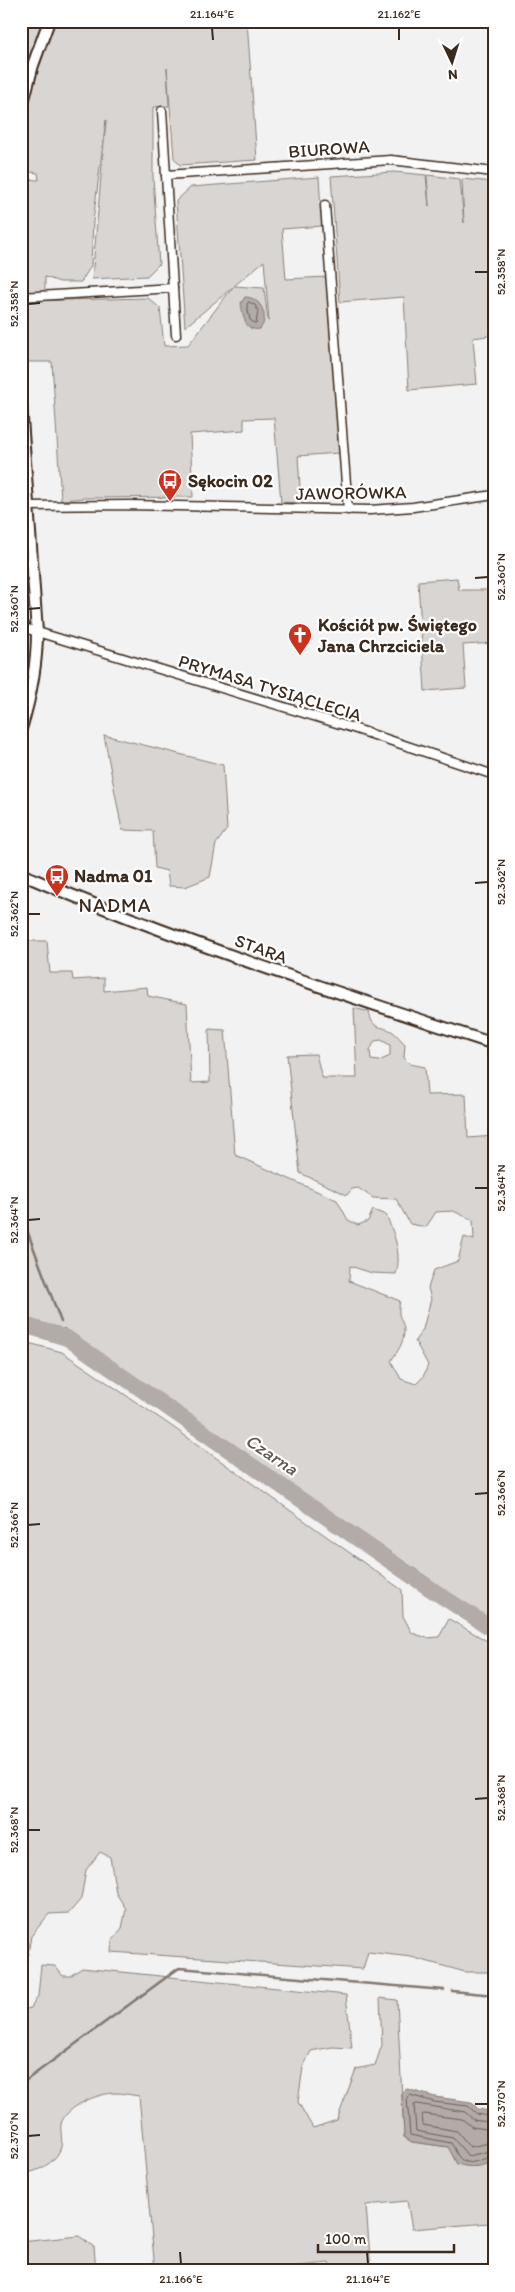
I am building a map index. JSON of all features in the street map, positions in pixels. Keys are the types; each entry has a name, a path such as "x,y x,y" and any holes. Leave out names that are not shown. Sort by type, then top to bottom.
{"street":[{"path":"21,110 33,65 49,21"},
{"path":"162,110 176,335"},
{"name":"BIUROWA","path":"166,175 391,160 494,172"},
{"path":"325,205 348,510"},
{"path":"21,297 173,288"},
{"path":"21,404 37,632 34,678 21,729"},
{"name":"JAWORÓWKA","path":"28,506 128,505 348,510 414,507 494,495"},
{"name":"PRYMASA TYSIĄCLECIA","path":"21,627 353,728 494,775"},
{"name":"STARA","path":"21,874 101,908 282,974 494,1044"}],"shaded area":[{"path":"21,21 247,21 257,160 180,165 174,158 167,68 169,106 153,107 153,177 159,264 147,276 92,279 106,120 93,222 91,266 81,282 60,282 45,277 45,292 22,294 21,179 39,180 38,173 23,171 21,168 25,130 21,129"},
{"path":"394,172 426,175 429,206 427,175 460,179 464,223 462,179 494,182 494,335 473,338 477,384 409,390 404,297 340,302 331,176"},
{"path":"319,177 322,226 282,229 286,279 326,277 339,453 298,456 301,503 281,502 274,418 244,419 244,430 190,434 193,497 61,500 52,362 26,362 24,301 148,298 160,308 164,346 188,345 233,287 185,327 176,201 191,187","holes":["264,261 269,320 264,288 234,286"]},
{"path":"21,566 25,614 21,618"},
{"path":"457,578 459,590 494,590 494,643 463,645 466,688 425,691 418,581"},
{"path":"104,735 223,765 227,829 216,844 210,877 185,887 169,886 167,871 155,868 153,831 122,830"},
{"path":"21,941 47,941 50,973 72,973 73,980 104,978 104,991 147,987 148,996 187,1004 191,1083 210,1082 209,1029 225,1030 235,1155 337,1200 348,1220 358,1225 368,1221 373,1210 386,1215 398,1251 396,1274 372,1273 350,1266 349,1281 400,1301 399,1312 404,1327 404,1336 400,1347 391,1361 401,1379 416,1384 423,1377 428,1365 415,1341 423,1329 431,1299 428,1288 434,1270 458,1261 464,1237 474,1240 473,1220 453,1211 436,1212 426,1227 410,1224 396,1199 373,1198 358,1188 352,1189 347,1195 300,1173 287,1055 316,1054 322,1078 357,1078 354,1008 369,1012 375,1025 393,1032 405,1044 404,1058 410,1064 425,1067 427,1095 466,1094 468,1138 494,1136 494,1623 130,1374 58,1327 21,1319","holes":["381,1040 390,1045 390,1056 379,1061 371,1060 370,1050 375,1041"]},
{"path":"21,1341 62,1352 170,1425 402,1590 403,1616 412,1633 427,1638 439,1637 449,1619 494,1645 494,1972 465,1972 411,1957 368,1952 363,1969 111,1952 112,1940 122,1928 126,1909 116,1893 110,1857 100,1852 86,1870 81,1899 69,1913 49,1914 31,1936 25,1971 21,1977"},
{"path":"41,1965 55,1966 63,1976 70,1976 82,1968 346,1995 352,2048 332,2047 311,2051 303,2067 298,2102 313,2128 337,2120 356,2069 375,2065 382,2045 380,1998 397,2000 404,2137 412,2142 449,2147 457,2164 488,2164 494,2159 494,2247 489,2223 412,2229 407,2201 366,2205 371,2271 331,2271 329,2263 249,2271 155,2271 139,2096 119,2093 101,2095 76,2106 64,2118 61,2124 62,2144 55,2158 39,2169 21,2173 21,2010 31,2008 38,1996"},
{"path":"79,2236 94,2247 96,2271 21,2271 21,2242"}],"water":[{"path":"245,297 256,300 262,308 264,319 260,329 251,328 245,322 241,303"},
{"path":"407,2089 435,2097 471,2102 478,2109 494,2112 494,2159 481,2166 471,2167 457,2164 448,2147 412,2142 404,2137 402,2092"}],"waterway":[{"path":"21,1214 61,1322"},
{"name":"Czarna","path":"21,1324 67,1338 426,1586 494,1630"},
{"name":"Czarna","path":"64,1329 67,1338"},
{"path":"21,2084 179,1968 444,1990"},
{"path":"452,1991 494,1995"}],"place":[{"name":"Sękocin 02","path":"170,502"},
{"name":"Kościół pw. Świętego Jana Chrzciciela","path":"300,656"},
{"name":"Nadma 01","path":"57,897"}],"district":[{"name":"NADMA","path":"115,905"}]}
